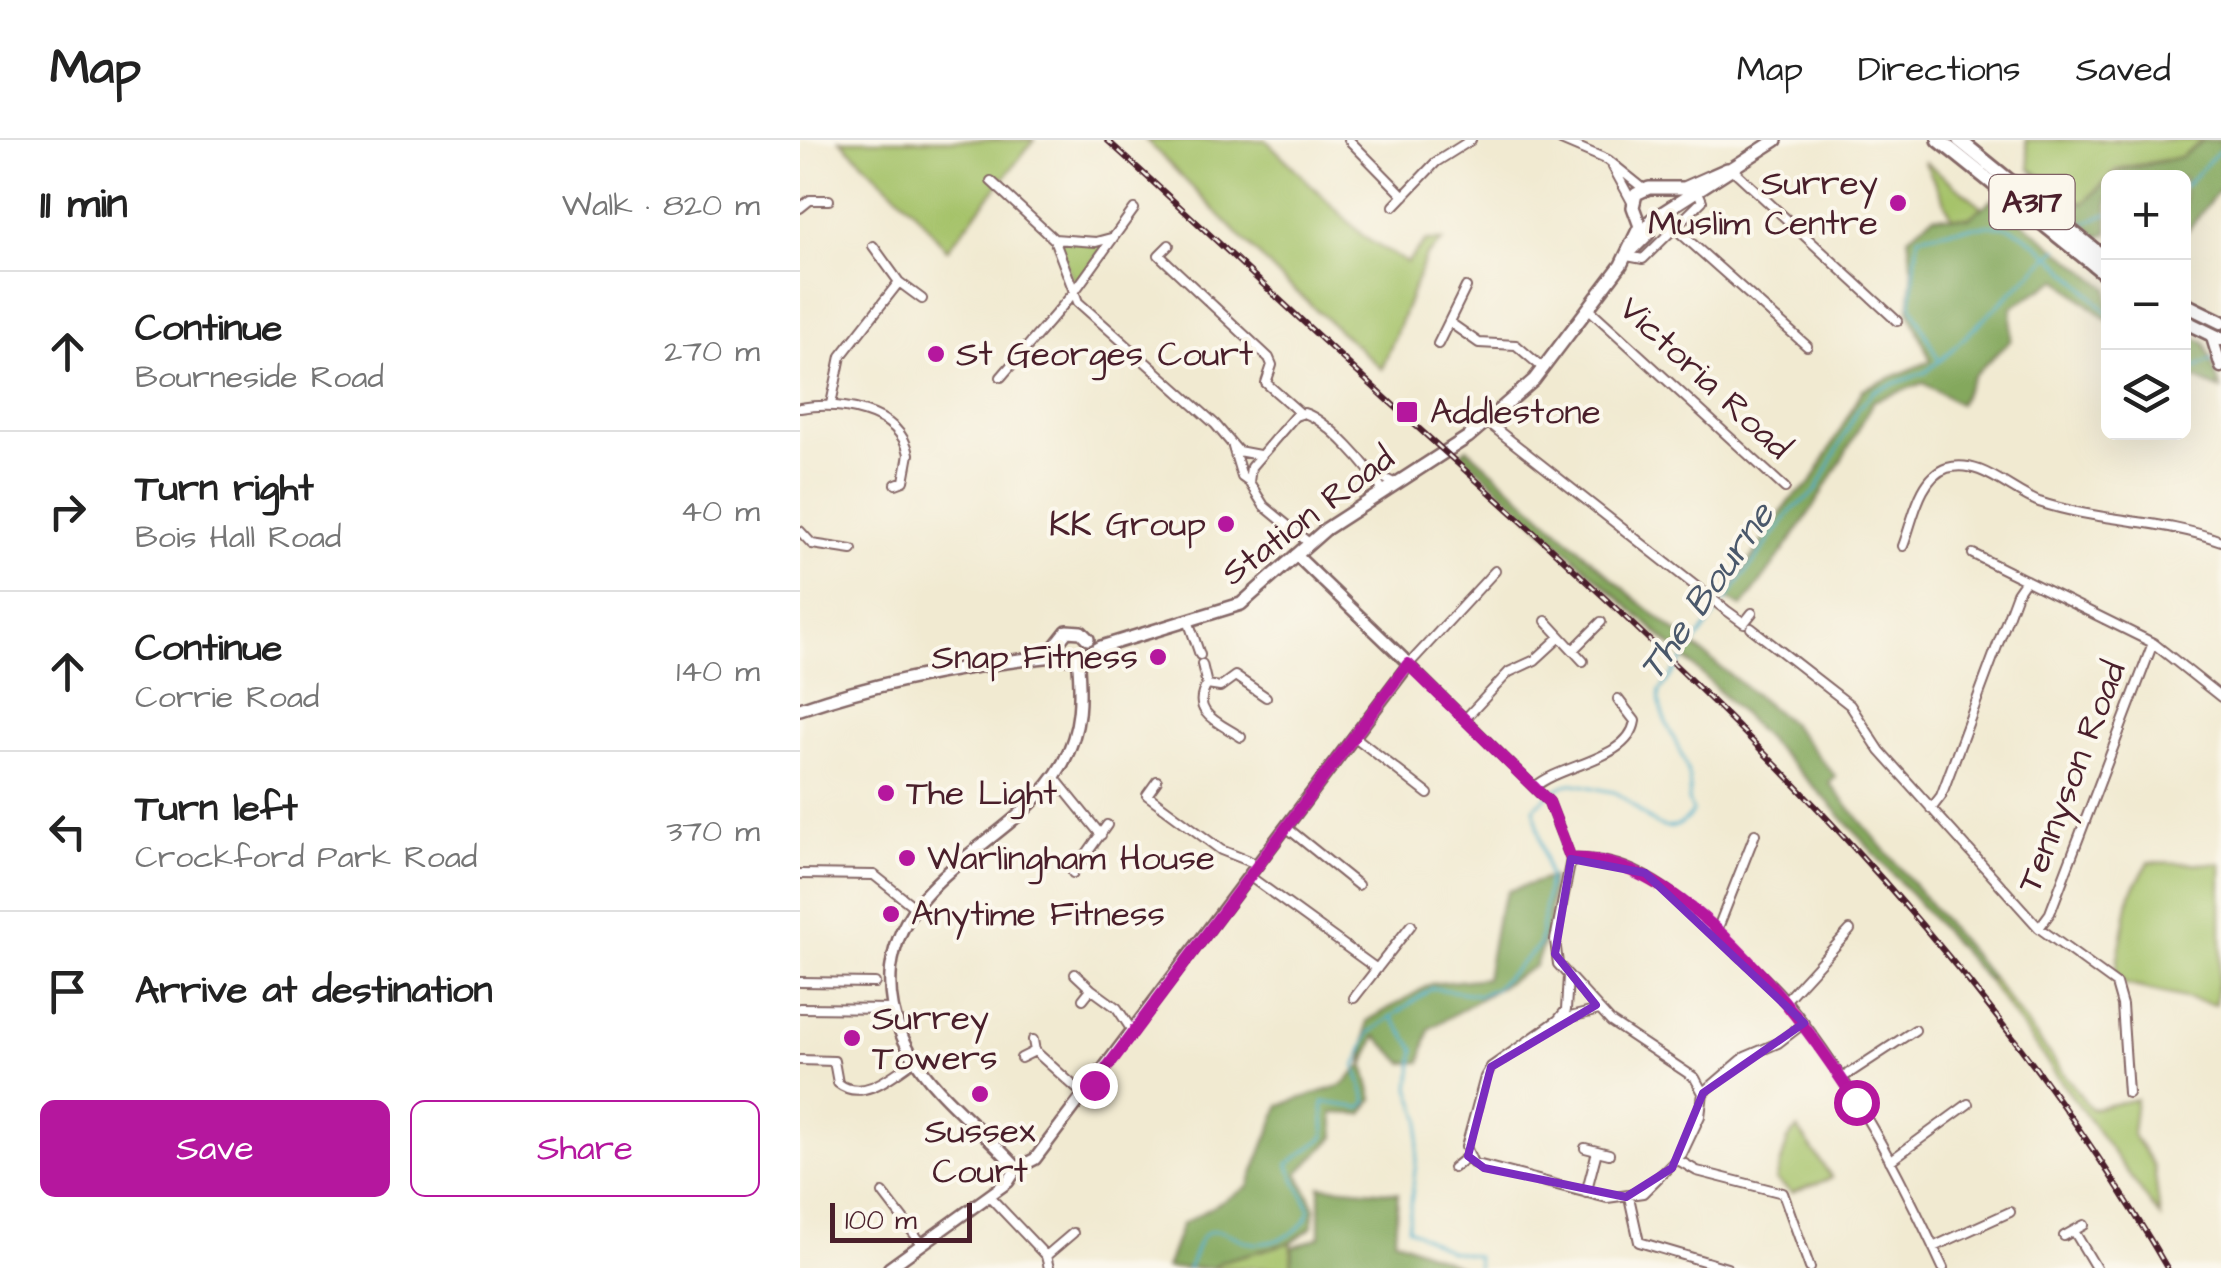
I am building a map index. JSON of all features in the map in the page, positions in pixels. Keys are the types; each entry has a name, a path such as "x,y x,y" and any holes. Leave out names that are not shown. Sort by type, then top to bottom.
{"main road":[{"name":"Station Road","path":"1084,650 1241,604 1309,543 1487,422 1544,369 1628,254 1648,234 1658,214 1776,140"},
{"name":"A317","path":"1939,140 2101,270"},
{"name":"A317","path":"1959,140 2101,254"},
{"name":"Station Road","path":"1649,189 1697,187"},
{"path":"1649,189 1663,198 1658,214 1635,209 1649,189"},
{"name":"Station Road","path":"1628,254 1640,226 1635,209"},
{"path":"2191,307 2221,322"},
{"path":"2191,324 2216,336"},
{"path":"1061,649 1072,630 1084,650"},
{"path":"800,709 893,682 1044,657 1061,649 1084,650"}],"street":[{"path":"1349,140 1404,196"},
{"path":"1394,206 1436,162 1471,140"},
{"path":"1561,140 1608,160 1649,189"},
{"path":"1608,160 1635,209"},
{"path":"1728,168 1897,321"},
{"path":"991,181 1054,239 1072,295 1215,424 1242,454 1260,455"},
{"name":"Station Road","path":"1628,254 1643,258 1702,201 1697,187"},
{"path":"800,208 814,196 829,200"},
{"path":"1001,377 1072,295 1134,209"},
{"path":"1658,214 1807,346"},
{"path":"1054,239 1112,238"},
{"path":"873,246 898,282 922,299"},
{"path":"1169,246 1159,255 1269,358 1272,366 1266,384 1300,413 1318,420 1388,487"},
{"path":"831,404 841,356 898,282"},
{"path":"1438,344 1466,287"},
{"name":"Victoria Road","path":"1588,308 1785,488"},
{"path":"1449,322 1479,343 1516,345 1544,369"},
{"path":"2216,336 2221,367"},
{"path":"800,408 831,404 869,414 904,441 909,454 906,474 896,484"},
{"path":"1249,482 1248,471 1300,413"},
{"path":"1487,422 1744,623 1752,613"},
{"path":"1233,446 1242,476 1264,506 1309,543"},
{"path":"1903,546 1928,481 1940,470 1961,466 1978,468 2040,502 2087,515 2175,525 2221,541"},
{"path":"800,530 812,544 852,550"},
{"path":"1973,554 2153,643 2221,697"},
{"path":"1296,555 1549,802 1571,859 1555,940 1558,964 1599,1010 1695,1078 1703,1093 1700,1116 1678,1160 1659,1182 1629,1197 1586,1193 1484,1168 1468,1156"},
{"path":"889,1268 1008,1182 1017,1168 1036,1159 1408,664 1496,572"},
{"path":"1931,810 1941,796 2016,593 2026,580"},
{"path":"1546,621 1583,660"},
{"path":"1189,622 1207,685 1198,700 1200,706 1242,737"},
{"path":"1572,650 1601,622"},
{"path":"1751,628 1850,705 1931,810 2038,928 2116,984 2120,991 2128,1093"},
{"path":"1465,719 1508,672 1535,660 1560,636"},
{"name":"Tennyson Road","path":"2038,928 2050,912 2153,643"},
{"path":"1017,1168 915,1060 893,1009 890,978 896,940 913,906 1054,776 1080,721 1084,650"},
{"path":"1207,685 1220,687 1235,676 1266,697"},
{"path":"1538,790 1556,773 1588,755 1613,750 1636,725 1618,699"},
{"path":"1355,737 1428,794"},
{"path":"1054,776 1101,835"},
{"path":"1156,781 1147,795 1221,850 1258,865"},
{"path":"1073,873 1108,826"},
{"path":"1286,827 1352,874 1358,885"},
{"path":"1716,932 1755,834"},
{"path":"1571,859 1596,859 1645,874 1716,932 1786,1000 1842,1078 1890,1161 1942,1268"},
{"path":"800,874 874,875 913,906"},
{"path":"1249,876 1377,969"},
{"path":"1354,998 1411,925"},
{"path":"1786,1000 1850,930"},
{"path":"1075,974 1117,1008 1134,1032"},
{"path":"1468,1156 1468,1135 1491,1067 1558,1020 1566,1010 1568,976"},
{"path":"800,982 875,983"},
{"path":"1083,1000 1092,989"},
{"path":"800,1008 893,1009"},
{"path":"1558,1020 1599,1010"},
{"path":"1703,1093 1745,1057 1778,1043 1804,1023"},
{"path":"1842,1078 1915,1030"},
{"path":"1033,1040 1036,1051 1085,1096"},
{"path":"1021,1058 1036,1051"},
{"path":"800,1060 834,1062 838,1083 852,1090 878,1084 915,1060"},
{"path":"1890,1161 1968,1104"},
{"path":"1585,1148 1609,1154"},
{"path":"1586,1193 1597,1150"},
{"path":"1452,1168 1468,1156"},
{"path":"1678,1160 1697,1170 1784,1194 1810,1268"},
{"path":"989,1196 1046,1256 1049,1268"},
{"path":"880,1208 886,1197 922,1244"},
{"path":"1629,1197 1639,1242 1727,1268"},
{"path":"1933,1247 2010,1212"},
{"path":"2064,1236 2084,1225"},
{"path":"2074,1231 2096,1268"},
{"path":"1046,1256 1073,1233"}],"highlighted area":[{"path":"1571,859 1645,873 1804,1023 1703,1093 1672,1168 1626,1197 1484,1168 1468,1156 1491,1067 1596,1005 1555,954"}],"green space":[{"path":"840,140 1034,140 947,250 913,209"},
{"path":"1146,140 1266,140 1365,238 1407,263 1426,241 1443,241 1426,256 1382,369 1281,278"},
{"path":"2026,140 2204,140 2181,157 2101,170 2101,185 2083,204 2030,169"},
{"path":"2204,140 2221,140 2221,187 2191,226 2191,170 2121,170 2181,157"},
{"path":"1924,161 1983,207 1969,218 1952,217"},
{"path":"2030,169 2083,204 2101,187 2098,237"},
{"path":"1993,199 2101,283 2101,315 2058,279 2012,307 2011,340 1973,376 1959,404 1923,383 1873,401 1829,482 1762,581 1742,607 1725,598 1789,501 1811,483 1863,389 1931,361 1909,310 1913,273 1908,237 1933,216 1969,218"},
{"path":"1111,238 1076,287 1054,239"},
{"path":"2191,335 2205,343 2221,390 2191,377"},
{"path":"1467,448 1639,602 1790,723 1836,777 1829,783 1991,977 1987,980 1823,796 1704,676 1461,453"},
{"path":"2149,862 2221,864 2221,949 2215,1005 2125,984 2115,973 2130,894"},
{"path":"1552,877 1549,929 1535,966 1429,1029 1421,1062 1404,1063 1376,1036 1364,1065 1373,1099 1363,1114 1333,1113 1335,1137 1298,1173 1315,1208 1312,1227 1292,1242 1222,1261 1213,1268 1166,1268 1182,1224 1248,1187 1280,1105 1343,1085 1363,1065 1367,1021 1431,984 1486,978 1497,916 1508,891"},
{"path":"1991,977 2091,1109 2136,1099 2132,1134 2154,1166 2160,1217 1987,980"},
{"path":"1798,1129 1832,1178 1792,1193 1776,1180 1788,1139"},
{"path":"1320,1186 1398,1193 1395,1239 1464,1268 1291,1268 1293,1247 1320,1237"},
{"path":"1292,1242 1291,1268 1213,1268 1221,1261"}],"waterway":[{"path":"2191,180 2221,149"},
{"path":"2081,224 2101,217"},
{"name":"The Bourne","path":"1724,603 1791,511 1816,491 1858,409 1874,391 1926,372 1939,361 1911,304 1918,237 1980,226 2011,228 2049,254 2101,306"},
{"path":"1941,360 2058,248"},
{"name":"The Bourne","path":"2191,370 2213,359"},
{"name":"The Bourne","path":"1188,1268 1207,1233 1218,1231 1262,1243 1288,1235 1302,1224 1310,1209 1288,1164 1325,1137 1323,1102 1361,1108 1367,1102 1356,1067 1369,1033 1432,988 1480,995 1495,988 1539,946 1549,878 1534,808 1538,804 1559,788 1575,784 1614,792 1661,826 1671,828 1693,812 1688,801 1688,772 1664,716 1660,691 1719,610"},
{"path":"1391,1016 1415,1049 1410,1088 1421,1120 1408,1228 1449,1251 1477,1256 1478,1268"}],"railway":[{"path":"1107,140 1648,638 1839,832 1929,933 2014,1039 2094,1151 2167,1268"}],"place":[{"name":"Surrey Muslim Centre","path":"1898,203"},
{"name":"St Georges Court","path":"936,354"},
{"name":"Addlestone","path":"1407,412"},
{"name":"KK Group","path":"1226,524"},
{"name":"Snap Fitness","path":"1158,657"},
{"name":"The Light","path":"886,793"},
{"name":"Warlingham House","path":"907,858"},
{"name":"Anytime Fitness","path":"891,914"},
{"name":"Surrey Towers","path":"852,1038"},
{"name":"Sussex Court","path":"980,1094"}],"route":[{"path":"1094,1085 1408,664 1549,802 1558,834 1571,859 1596,859 1645,874 1686,904 1786,1000 1814,1034 1856,1102"}]}
